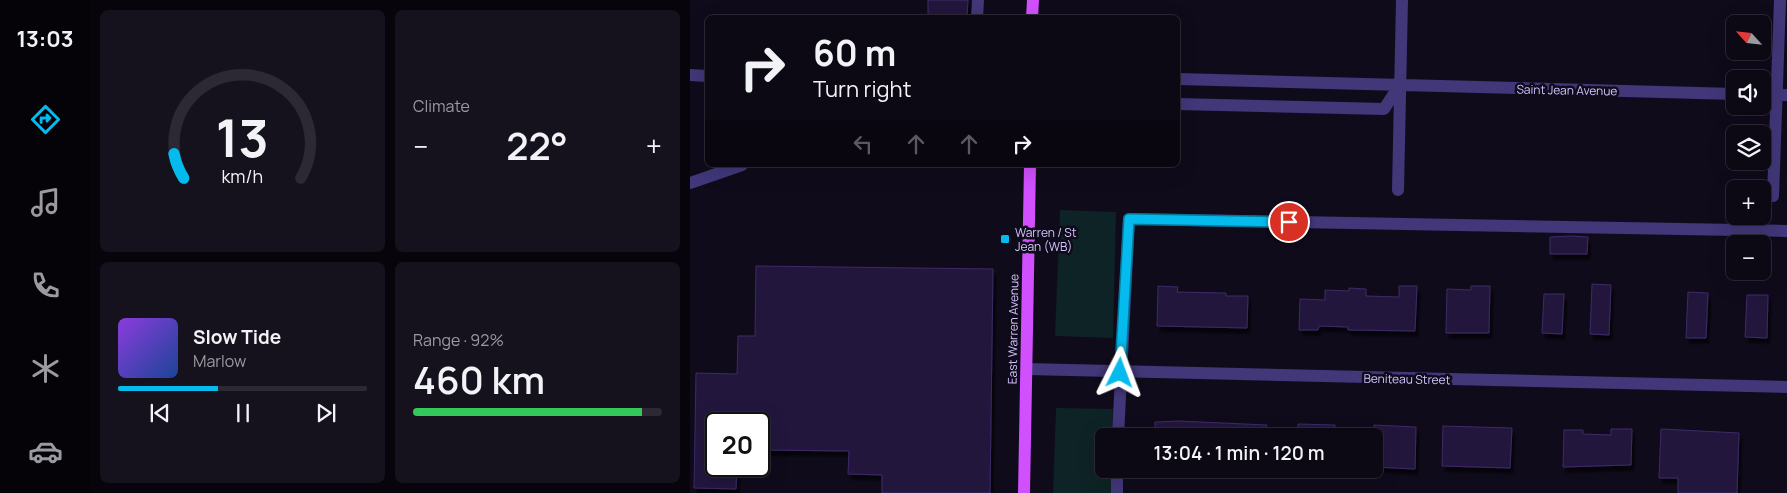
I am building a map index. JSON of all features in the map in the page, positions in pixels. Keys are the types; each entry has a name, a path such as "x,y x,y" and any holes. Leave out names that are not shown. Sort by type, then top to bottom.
{"main road":[{"path":"1032,15 1033,0"},
{"name":"East Warren Avenue","path":"1024,493 1030,167"}],"street":[{"path":"977,15 978,0"},
{"path":"1398,190 1402,0"},
{"path":"1773,196 1782,95 1780,0"},
{"path":"690,75 705,76"},
{"name":"Saint Jean Avenue","path":"1180,79 1726,94"},
{"path":"1180,104 1384,109 1400,86"},
{"path":"690,183 736,167"},
{"path":"1118,428 1129,219 1787,231"},
{"name":"Beniteau Street","path":"1027,370 1787,387"},
{"path":"1116,493 1117,478"}],"green space":[{"path":"1060,210 1116,212 1113,338 1055,336"},
{"path":"1056,408 1113,409 1112,428 1095,428 1095,478 1112,478 1111,493 1053,493"}],"building":[{"path":"928,0 968,0 967,15 928,15"},
{"path":"1550,237 1588,237 1587,254 1550,254"},
{"path":"756,266 993,269 990,493 882,493 882,475 848,474 849,451 770,450 770,412 705,412 705,477 737,477 736,489 694,488 696,373 737,374 738,336 755,336"},
{"path":"1592,284 1611,285 1609,335 1590,334"},
{"path":"1158,286 1178,287 1177,292 1226,293 1226,296 1248,296 1247,328 1157,326"},
{"path":"1399,286 1417,286 1415,331 1348,330 1348,327 1319,326 1318,330 1299,330 1300,299 1325,300 1325,290 1349,291 1349,288 1366,289 1366,296 1399,297"},
{"path":"1471,286 1490,286 1489,333 1446,333 1447,289 1471,290"},
{"path":"1688,292 1708,293 1706,338 1686,338"},
{"path":"1544,294 1564,294 1562,334 1542,333"},
{"path":"1747,295 1768,295 1767,338 1745,337"},
{"path":"1179,421 1267,425 1267,428 1155,428 1155,422"},
{"path":"1298,424 1335,425 1335,428 1298,428"},
{"path":"1374,425 1416,427 1415,469 1383,467 1383,428 1374,428"},
{"path":"1443,426 1512,428 1510,468 1442,466"},
{"path":"1611,429 1632,429 1631,465 1563,467 1564,430 1583,430 1583,434 1611,435"},
{"path":"1661,429 1739,433 1737,493 1678,493 1678,478 1659,478"}],"place":[{"name":"Warren / St Jean (WB)","path":"1005,239"}],"route":[{"path":"1120,373 1129,219 1289,222"}]}
